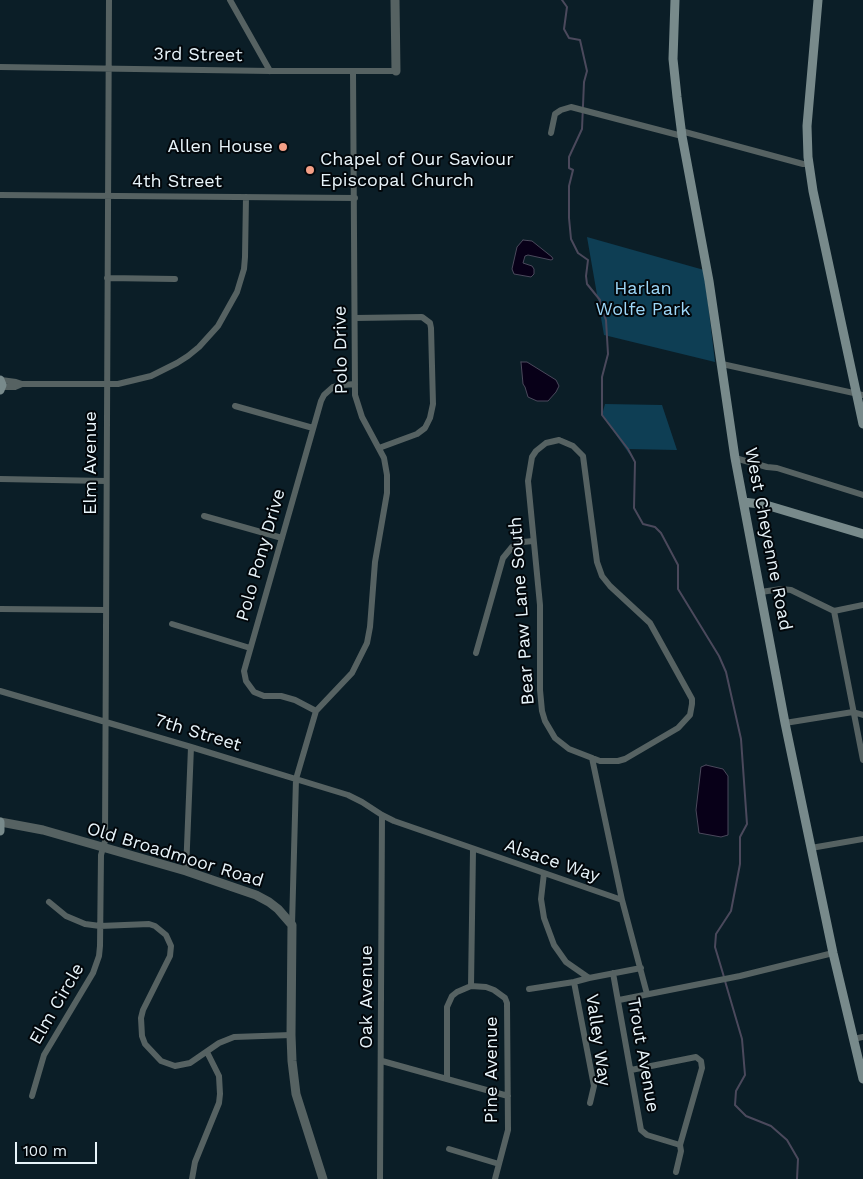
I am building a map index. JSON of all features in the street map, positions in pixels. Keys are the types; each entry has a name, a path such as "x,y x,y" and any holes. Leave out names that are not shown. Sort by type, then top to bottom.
{"main road":[{"name":"West Cheyenne Road","path":"675,0 673,67 682,133 708,271 735,458 785,723 833,953 863,1079"},
{"path":"818,0 808,126 809,164 813,191 860,394 863,424"},
{"path":"744,502 766,506 863,534"},
{"path":"0,822 0,831"}],"street":[{"name":"Elm Avenue","path":"100,926 101,855 105,841 109,0"},
{"path":"230,0 270,72"},
{"path":"395,0 396,71"},
{"name":"3rd Street","path":"0,67 270,72 396,71"},
{"name":"Polo Drive","path":"292,925 294,788 316,711 352,673 367,643 375,562 387,493 386,467 356,401 353,71"},
{"path":"551,133 555,114 571,107 809,164"},
{"name":"4th Street","path":"0,196 355,198"},
{"path":"0,386 15,387 22,384 106,385 140,380 177,364 199,347 218,326 237,292 244,268 246,197"},
{"path":"107,278 175,279"},
{"path":"355,318 422,317 430,324 431,328 433,404 430,418 425,428 417,434 379,448"},
{"path":"722,364 860,394"},
{"name":"Polo Pony Drive","path":"316,711 295,700 281,696 264,696 250,688 244,671 324,395 333,387 355,384"},
{"path":"235,406 313,428"},
{"name":"Bear Paw Lane South","path":"559,440 573,446 583,456 598,562 602,576 610,586 650,623 692,699 690,715 678,728 625,759 605,762 576,753 562,744 549,729 544,716 540,695 540,605 533,541 529,495 532,457 546,443 559,440"},
{"path":"735,458 777,468 863,495"},
{"path":"0,479 106,481"},
{"path":"204,516 282,538"},
{"path":"476,653 503,558 512,546 533,541"},
{"path":"761,592 782,589 791,590 834,611 863,605"},
{"path":"0,609 106,610"},
{"path":"834,611 863,760"},
{"path":"172,624 250,648"},
{"name":"7th Street","path":"0,691 190,746 348,795 382,815"},
{"path":"785,723 853,712 863,714"},
{"path":"186,872 190,746"},
{"path":"592,758 622,900 647,994"},
{"name":"Alsace Way","path":"382,815 473,850 622,900"},
{"name":"Oak Avenue","path":"380,1179 382,815"},
{"name":"Old Broadmoor Road","path":"0,822 43,830 186,872 256,895 278,909 292,925"},
{"name":"Old Broadmoor Road","path":"0,831 22,827"},
{"path":"811,848 863,839"},
{"path":"447,1079 447,1007 456,992 470,986 473,850"},
{"path":"544,873 541,907 554,945 566,962 589,978"},
{"path":"49,902 73,920 100,926 149,924 155,926 166,935 171,946 170,956 143,1010 141,1018 142,1036 145,1044 155,1057 168,1065 183,1066 198,1059 219,1043 234,1037 291,1035"},
{"path":"292,925 292,1061 296,1094 322,1179"},
{"name":"Elm Circle","path":"32,1096 44,1055 97,965 100,946 100,926"},
{"path":"618,1000 740,976 833,953"},
{"path":"529,989 641,968"},
{"name":"Trout Avenue","path":"613,973 641,1130 644,1134 680,1145"},
{"name":"Valley Way","path":"574,982 594,1086 590,1103"},
{"name":"Pine Avenue","path":"470,986 486,987 494,990 505,998 507,1004 508,1130 495,1179"},
{"path":"853,1039 863,1037"},
{"path":"192,1179 195,1162 219,1103 220,1094 219,1076 206,1052"},
{"path":"631,1070 696,1057 701,1061 702,1068 680,1145 681,1151 676,1172"},
{"path":"382,1061 508,1096"},
{"path":"449,1149 499,1164"}],"green space":[{"name":"Harlan Wolfe Park","path":"587,237 704,270 715,362 604,335"},
{"path":"605,404 662,405 677,450 628,449 635,462 602,415"}],"shaded area":[{"path":"523,240 532,241 553,259 525,256 523,263 532,266 534,269 534,274 531,277 514,274 512,269 517,247"},
{"path":"521,362 527,362 556,380 559,386 548,401 537,401 528,397 523,384"},
{"path":"706,765 723,769 728,776 728,835 721,837 699,833 696,810 701,767"}],"waterway":[{"path":"562,0 567,7 564,29 569,38 580,40 587,71 584,82 582,129 569,157 569,168 573,170 569,186 569,218 571,239 578,253 588,260 587,284 600,300 606,320 608,354 602,377 602,415 628,449 635,462 634,508 643,524 655,527 661,533 678,565 678,589 719,656 726,672 741,739 747,824 740,837 740,864 731,911 716,934 715,947 724,977"},
{"path":"725,981 742,1039 745,1075 736,1091 735,1105 746,1116 771,1126 787,1140 798,1159 797,1179"}],"place":[{"name":"Allen House","path":"283,147"},
{"name":"Chapel of Our Saviour Episcopal Church","path":"310,170"}]}
